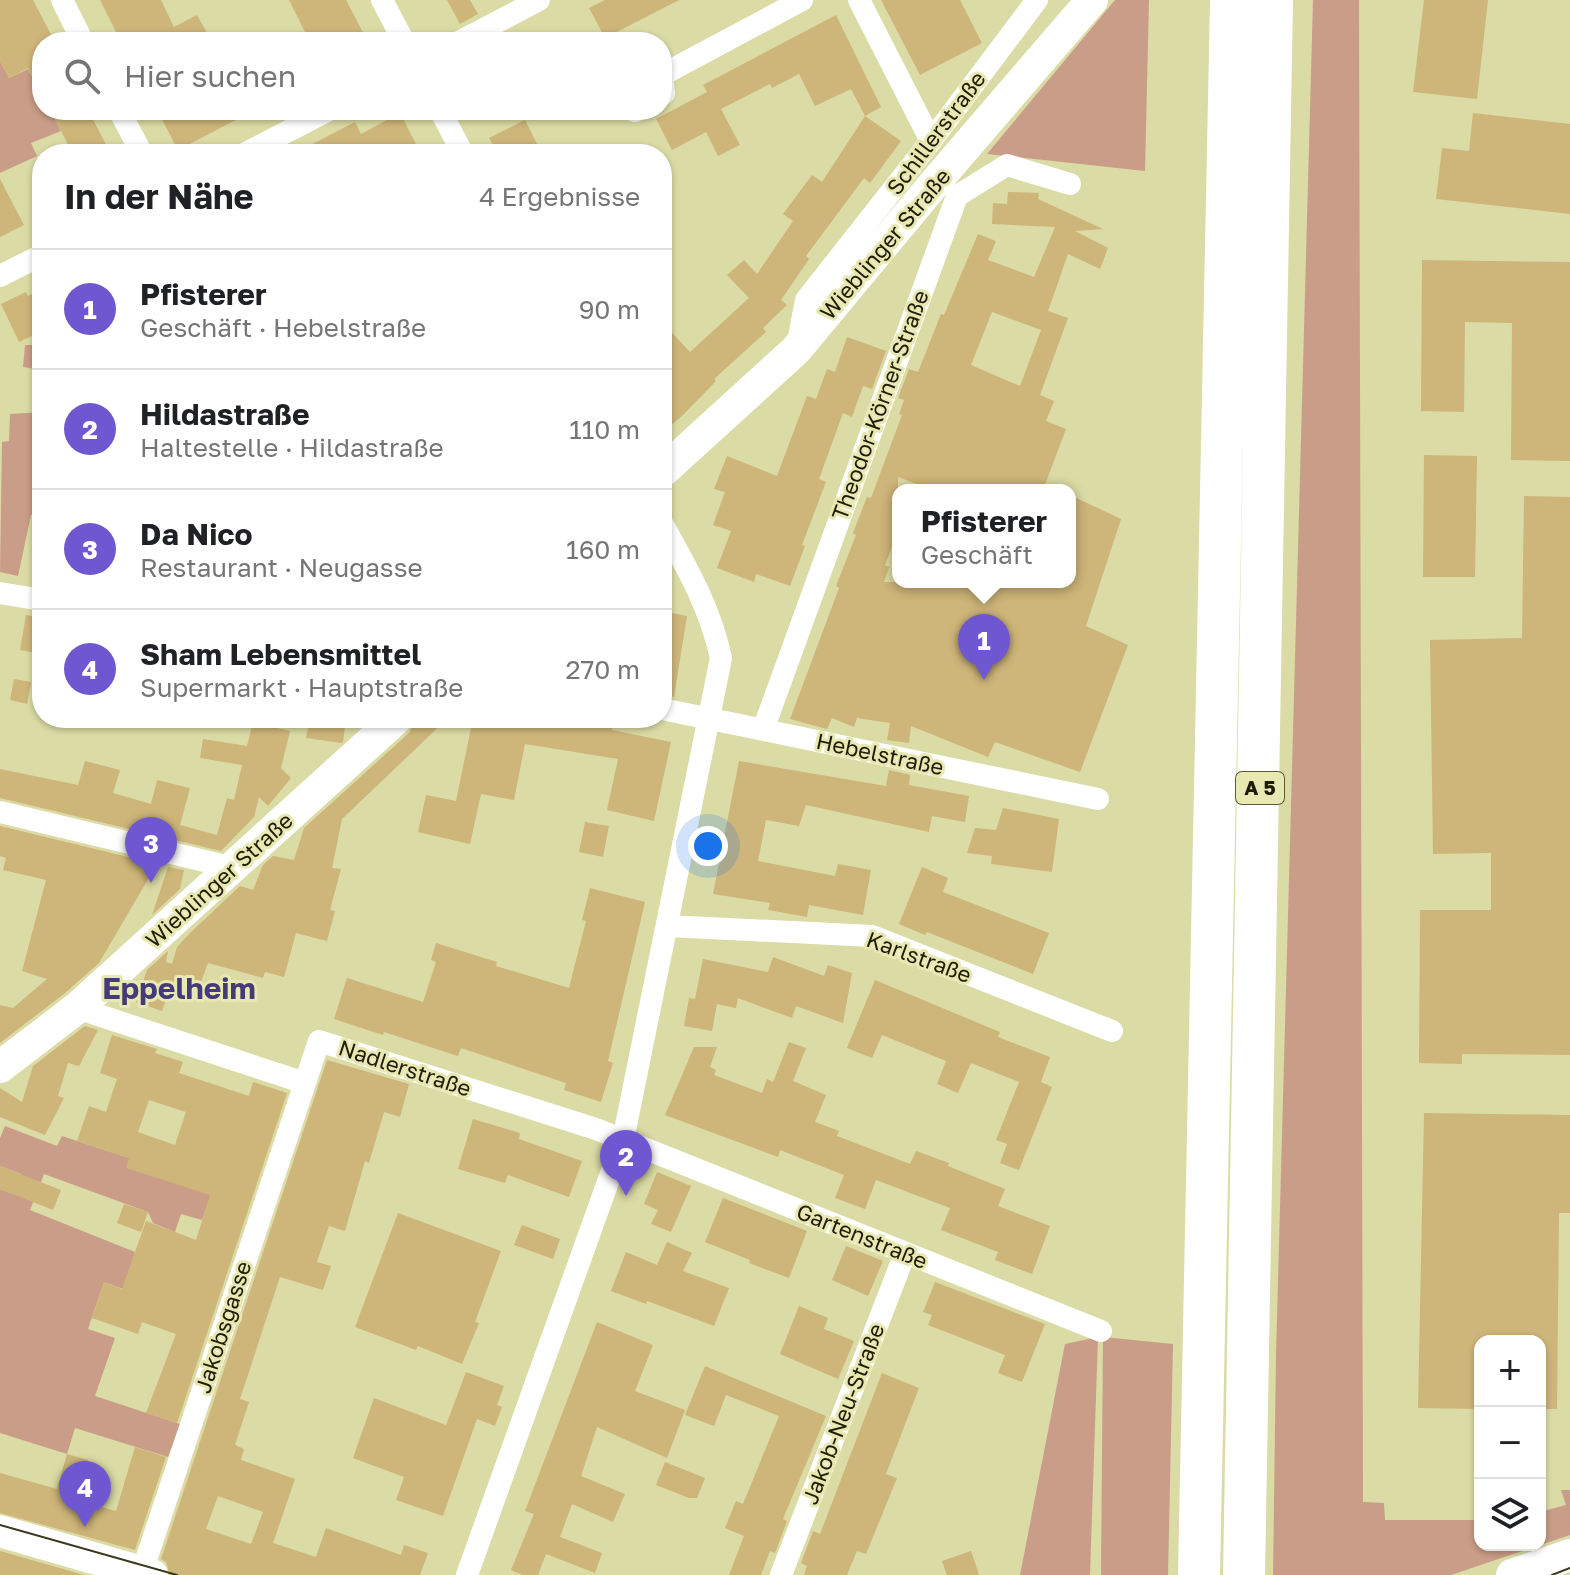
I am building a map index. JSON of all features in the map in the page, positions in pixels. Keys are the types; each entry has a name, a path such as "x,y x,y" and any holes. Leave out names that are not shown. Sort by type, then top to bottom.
{"highway":[{"name":"A 5","path":"1199,1575 1231,0"},
{"name":"A 5","path":"1244,1575 1272,0"}],"street":[{"path":"62,0 78,32"},
{"path":"382,0 399,32"},
{"path":"478,32 539,0"},
{"path":"672,70 802,0"},
{"path":"859,0 931,141"},
{"name":"Schillerstraße","path":"796,350 806,300 1037,0"},
{"name":"Wieblinger Straße","path":"672,463 796,350 1092,0"},
{"path":"124,120 137,144"},
{"path":"263,144 310,120"},
{"path":"445,120 458,144"},
{"name":"Theodor-Körner-Straße","path":"763,730 957,196 1007,165 1070,184"},
{"path":"0,276 32,260"},
{"path":"467,1575 623,1140 710,718 721,658 715,626 672,541"},
{"path":"0,593 32,598"},
{"name":"Hebelstraße","path":"672,711 1098,799"},
{"name":"Wieblinger Straße","path":"0,1067 77,1008 386,728"},
{"path":"0,812 234,868"},
{"name":"Karlstraße","path":"668,926 872,936 1112,1031"},
{"path":"77,1008 305,1083"},
{"name":"Nadlerstraße","path":"305,1083 319,1041 623,1140"},
{"name":"Jakobsgasse","path":"147,1573 305,1083"},
{"name":"Gartenstraße","path":"623,1140 1101,1331"},
{"name":"Jakob-Neu-Straße","path":"781,1575 905,1253"},
{"path":"0,1531 147,1573"},
{"path":"1512,1575 1570,1555"}],"shaded area":[{"path":"1115,0 1149,0 1145,171 987,154"},
{"path":"1313,0 1359,0 1363,1502 1384,1503 1385,1520 1474,1520 1474,1551 1522,1551 1451,1575 1273,1575 1276,1355"},
{"path":"0,61 9,78 28,69 32,76 32,120 55,120 61,131 31,143 32,158 0,173"},
{"path":"25,345 32,345 32,368 23,367"},
{"path":"32,413 32,515 18,576 0,572 2,442 9,441 10,414"},
{"path":"5,1126 57,1146 62,1136 129,1158 218,1174 202,1220 181,1214 175,1232 153,1223 148,1212 44,1174 30,1210 135,1252 123,1289 104,1282 88,1329 115,1338 95,1396 180,1424 168,1457 75,1428 67,1454 0,1433 0,1189 13,1194 21,1174 0,1166 0,1138"},
{"path":"1098,1337 1090,1575 1020,1575 1065,1344"},
{"path":"1103,1337 1173,1344 1168,1575 1101,1575"},
{"path":"1561,1490 1570,1490 1570,1535 1546,1543 1546,1510 1566,1505"}],"building":[{"path":"0,0 33,0 50,32 32,32 32,76 28,68 9,78 0,61"},
{"path":"100,0 161,0 174,27 197,15 206,32 116,32"},
{"path":"289,0 346,0 363,32 305,32"},
{"path":"447,0 470,0 478,14 460,24"},
{"path":"605,0 679,0 617,32 602,32 589,8"},
{"path":"881,0 960,0 982,43 920,75"},
{"path":"1424,0 1488,0 1477,99 1413,92"},
{"path":"836,15 881,107 865,116 851,89 815,106 799,74 772,88 770,84 721,109 740,145 718,156 706,132 672,150 672,144 669,144 657,120 672,120 672,111 707,92 703,85"},
{"path":"1473,113 1570,124 1570,214 1436,199 1442,148 1469,151"},
{"path":"865,116 901,141 870,183 864,178 806,256 809,259 781,300 787,305 763,328 766,332 714,379 716,381 672,424 672,333 690,352 749,298 727,275 744,260 757,274 793,221 783,214 812,175 822,182"},
{"path":"55,120 93,120 106,144 68,144"},
{"path":"162,120 236,120 190,144 175,144"},
{"path":"387,120 404,120 416,144 312,144 355,122 361,134"},
{"path":"525,120 537,144 492,144 489,138"},
{"path":"0,179 24,225 0,237"},
{"path":"1008,192 1039,193 1038,199 1103,229 1075,231 1108,248 1100,269 1068,254 1048,311 1068,318 1040,395 1054,401 1046,421 1066,429 1045,484 917,484 898,477 898,484 892,484 892,547 885,565 889,567 884,582 892,582 892,588 1076,588 1076,498 1121,519 1086,626 1128,645 1080,772 995,742 988,757 911,726 909,743 887,740 890,723 857,718 854,727 832,718 827,729 790,719 839,588 836,586 856,535 853,533 867,497 871,498 902,415 899,414 904,400 898,398 909,369 918,372 978,234 996,241 988,260 1034,277 1055,227 992,224 993,203 1007,204","holes":["992,312 1041,330 1020,386 971,365"]},
{"path":"1422,260 1570,262 1570,461 1511,460 1512,323 1465,322 1464,412 1421,411"},
{"path":"26,292 28,296 32,294 32,336 19,342 1,304"},
{"path":"847,337 886,351 872,389 863,386 852,417 843,413 819,479 826,482 790,586 756,574 754,582 717,568 731,531 713,525 725,492 714,489 727,456 777,476 807,396 816,399 827,369 835,372"},
{"path":"1424,455 1477,456 1475,577 1423,577"},
{"path":"1524,496 1570,497 1570,1055 1462,1054 1462,1064 1419,1063 1420,910 1491,910 1491,853 1433,854 1430,640 1522,638"},
{"path":"672,613 687,616 672,697"},
{"path":"26,615 32,616 32,652 20,650"},
{"path":"14,679 31,682 27,704 10,700"},
{"path":"252,728 290,731 281,768 291,778 268,806 259,797 254,817 221,851 0,798 0,769 78,785 85,761 120,770 113,793 151,804 157,780 190,788 180,825 217,835 227,798 234,800 242,765 200,758 203,739 247,746"},
{"path":"308,728 345,728 341,743 306,738"},
{"path":"411,728 438,728 342,819 332,868 341,869 330,910 335,911 327,941 296,933 284,977 265,972 263,978 208,963 195,998 170,989 162,1011 136,1002 147,970 168,951 166,962 172,964 177,947 240,886 253,890 263,865 273,856 294,860 304,828"},
{"path":"471,728 612,728 671,742 654,821 607,810 618,759 525,744 514,800 481,794 470,844 418,832 426,795 456,801"},
{"path":"739,761 886,786 889,770 910,775 909,785 969,796 965,822 932,816 929,832 806,805 799,826 766,820 758,861 835,876 838,864 871,870 863,915 809,905 807,917 768,910 770,903 713,894"},
{"path":"1003,808 1059,819 1052,872 991,864 992,856 967,853 975,828 996,830"},
{"path":"585,822 609,826 603,857 579,852"},
{"path":"0,826 157,864 99,963 0,1043 0,1005 13,1008 47,979 22,971 46,880 3,870 6,858 0,856"},
{"path":"168,867 184,870 180,889 152,915"},
{"path":"922,867 948,878 943,892 1049,933 1033,974 899,924"},
{"path":"590,888 645,902 608,1061 613,1063 601,1102 564,1090 566,1083 461,1048 458,1056 334,1019 347,978 423,1002 436,962 431,960 436,943 497,962 496,966 569,988 586,921 582,920"},
{"path":"773,957 824,976 828,965 852,973 843,1023 796,1006 792,1018 738,998 736,1008 717,1004 712,1031 684,1026 689,998 695,999 703,959 768,972"},
{"path":"875,980 1000,1032 998,1037 1050,1057 1041,1082 1052,1087 1019,1170 1000,1163 1007,1144 996,1140 1019,1082 971,1063 958,1093 937,1084 946,1061 882,1035 872,1058 847,1048"},
{"path":"85,1026 98,1030 79,1066 68,1063 58,1096 64,1098 45,1135 0,1117 0,1088 22,1102 33,1066"},
{"path":"112,1035 157,1049 155,1053 183,1062 179,1073 249,1096 253,1082 287,1093 177,1423 146,1413 176,1334 142,1322 138,1334 92,1318 104,1282 122,1289 146,1221 196,1240 210,1195 126,1168 129,1158 77,1141 89,1106 106,1112 117,1079 100,1073","holes":["149,1100 186,1112 175,1145 138,1132"]},
{"path":"789,1042 806,1048 793,1081 826,1095 815,1122 839,1131 837,1136 910,1164 916,1151 949,1163 948,1166 1005,1189 998,1206 1050,1226 1032,1274 995,1260 998,1252 941,1230 950,1208 876,1180 865,1209 835,1198 844,1175 780,1150 778,1157 665,1115 694,1047 717,1047 710,1067 716,1070 714,1075 762,1093 767,1079 773,1082"},
{"path":"327,1060 409,1084 400,1117 384,1112 369,1163 365,1161 345,1231 329,1226 317,1262 331,1266 323,1290 280,1277 240,1399 249,1402 235,1445 244,1449 241,1460 295,1479 273,1543 316,1557 326,1528 401,1555 404,1545 428,1553 420,1575 170,1575 166,1562 161,1559","holes":["218,1496 263,1512 251,1544 206,1529"]},
{"path":"1424,1113 1570,1115 1570,1213 1559,1213 1557,1409 1546,1409 1546,1335 1474,1335 1474,1409 1418,1408"},
{"path":"473,1119 520,1133 519,1139 582,1161 569,1197 508,1175 505,1183 458,1169"},
{"path":"0,1166 61,1190 53,1210 0,1189"},
{"path":"657,1172 691,1186 671,1232 651,1224 658,1210 644,1204"},
{"path":"723,1198 807,1231 789,1278 705,1242"},
{"path":"124,1204 148,1212 141,1232 117,1223"},
{"path":"398,1213 501,1251 475,1322 479,1323 462,1364 418,1346 416,1350 355,1327"},
{"path":"522,1225 560,1239 553,1259 514,1245"},
{"path":"667,1242 692,1253 683,1271 729,1288 714,1326 611,1291 626,1252 657,1265"},
{"path":"846,1246 883,1261 868,1296 832,1280"},
{"path":"935,1282 1045,1324 1022,1382 998,1373 1005,1355 928,1325 932,1315 923,1312"},
{"path":"799,1306 828,1318 824,1329 854,1341 838,1379 780,1354"},
{"path":"597,1322 653,1345 635,1391 685,1410 667,1458 597,1427 581,1476 625,1494 613,1522 572,1504 560,1537 602,1553 595,1573 546,1554 538,1575 523,1575 511,1570 534,1514 525,1511"},
{"path":"705,1366 826,1416 783,1519 787,1521 775,1553 770,1551 761,1575 729,1575 744,1536 725,1528 736,1501 743,1504 779,1416 726,1395 714,1426 685,1415"},
{"path":"466,1372 504,1386 497,1405 502,1407 495,1426 477,1419 443,1516 396,1500 404,1477 353,1458 374,1398 446,1425"},
{"path":"882,1373 919,1388 886,1474 897,1478 866,1554 857,1551 847,1575 804,1575 807,1566 801,1563 813,1531 820,1534"},
{"path":"135,1447 166,1457 135,1550 0,1513 0,1473 57,1489 67,1454 88,1460 77,1500 116,1511"},
{"path":"665,1462 705,1478 697,1498 689,1498 656,1485"},
{"path":"0,1551 84,1575 0,1575"},
{"path":"971,1551 979,1575 947,1575 942,1561"}],"tram line":[{"path":"0,1525 177,1575"},
{"path":"1552,1575 1570,1568"}],"place":[{"name":"Pfisterer","path":"984,680"},
{"name":"Da Nico","path":"151,883"},
{"name":"Hildastraße","path":"626,1196"},
{"name":"Sham Lebensmittel","path":"85,1527"}],"district":[{"name":"Eppelheim","path":"179,989"}]}
